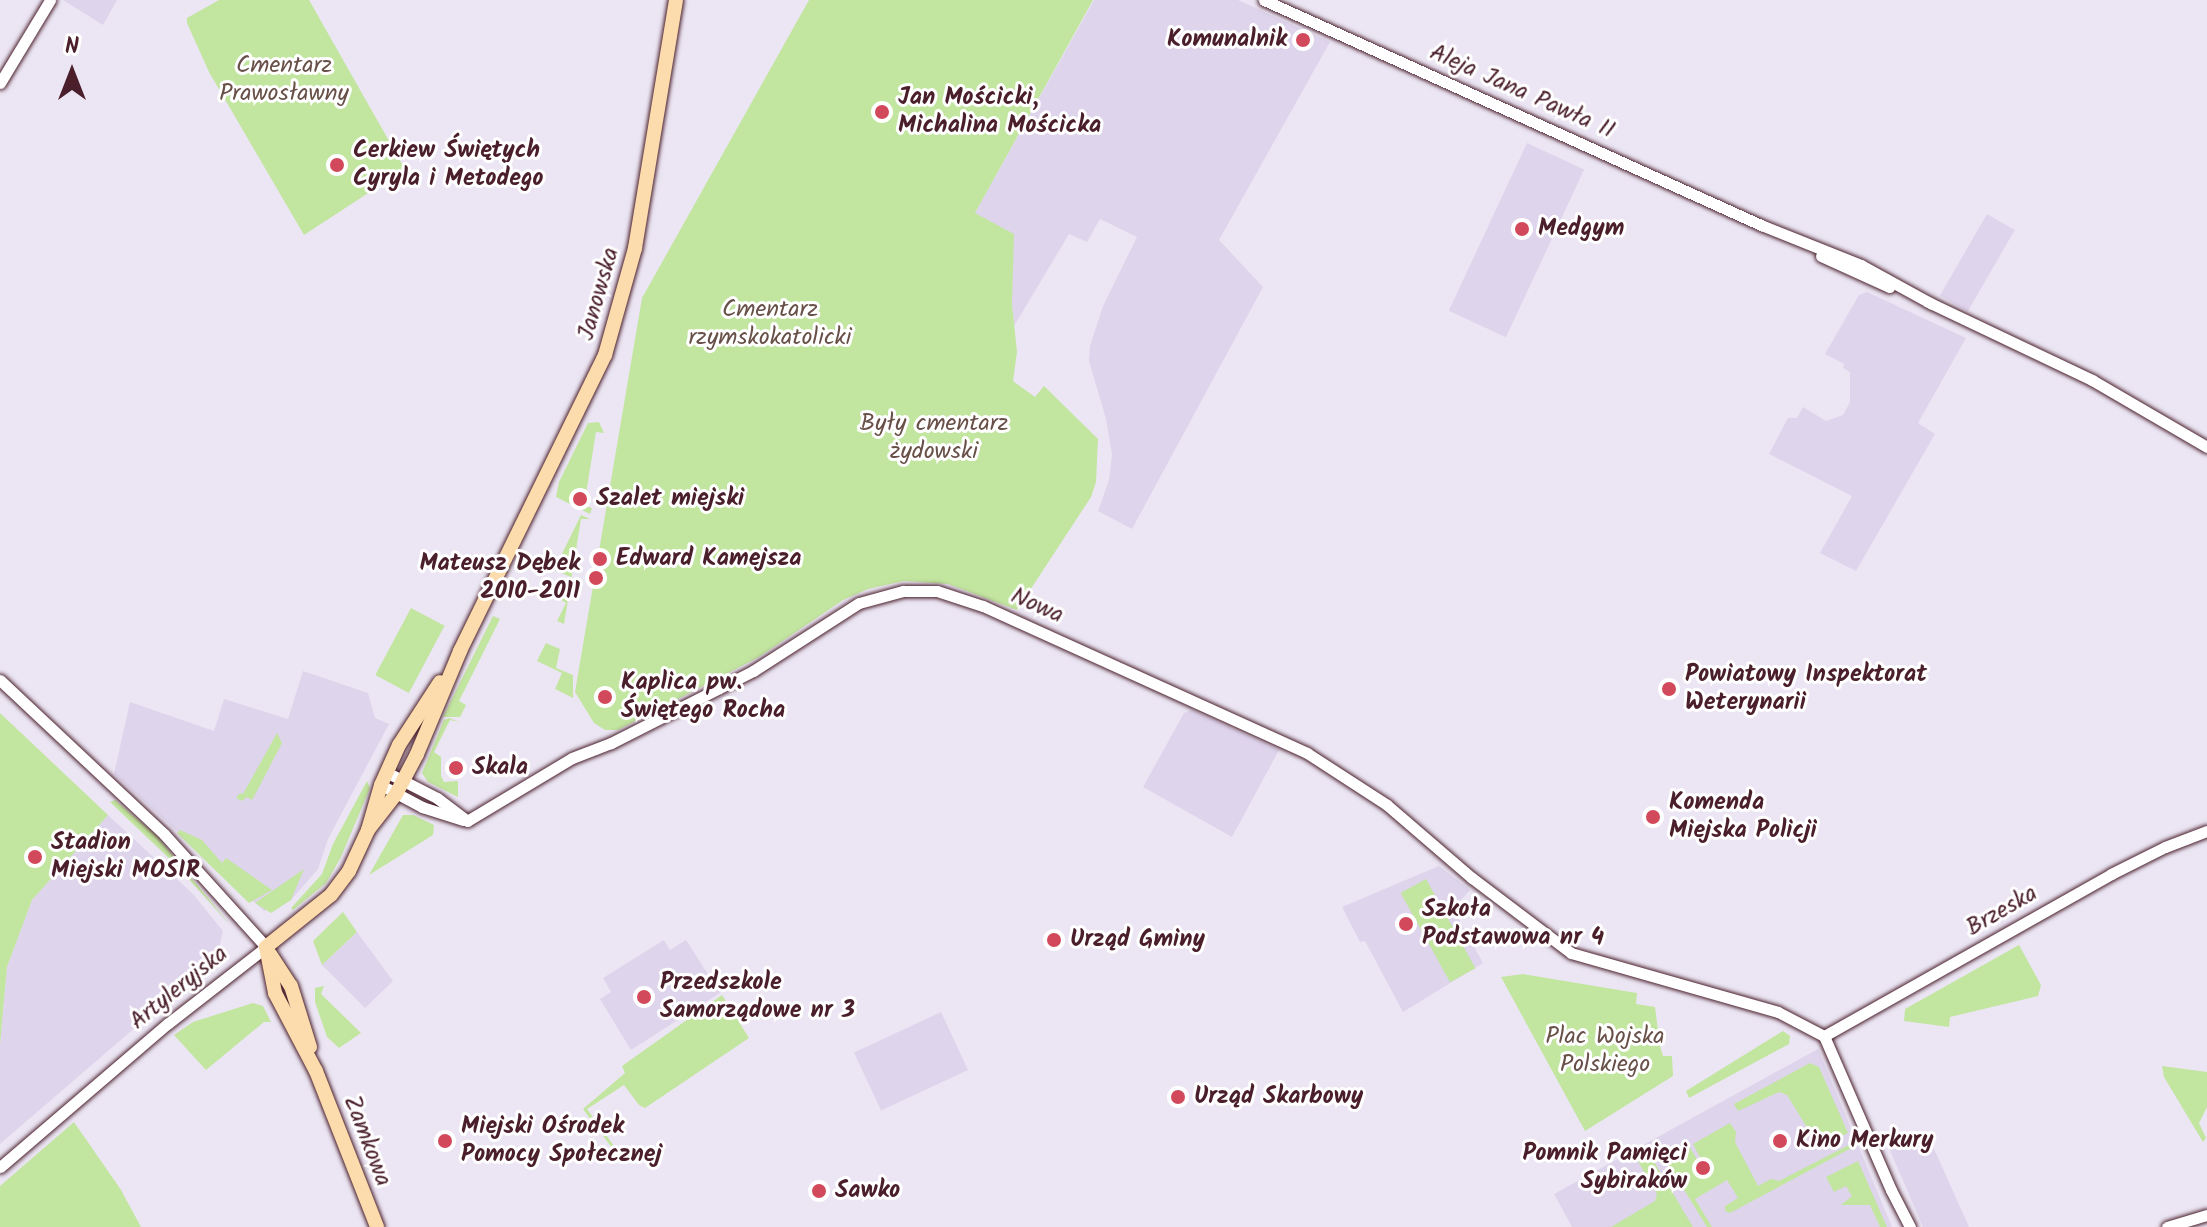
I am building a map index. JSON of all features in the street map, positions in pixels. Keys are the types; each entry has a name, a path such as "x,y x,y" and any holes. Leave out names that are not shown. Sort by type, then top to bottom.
{"main road":[{"name":"Janowska","path":"497,578 594,381 620,309 635,248 676,0"},
{"name":"Artyleryjska","path":"368,830 400,787 460,651 497,578"},
{"name":"Artyleryjska","path":"266,947 331,895 349,871 368,830 383,779 405,735 460,651"},
{"name":"Zamkowa","path":"266,947 291,986 316,1071 377,1227"}],"street":[{"path":"22,44 41,0"},
{"path":"0,83 50,0"},
{"name":"Aleja Jana Pawła II","path":"1264,0 1761,225 1861,265 1932,304 2092,380 2207,447"},
{"name":"Nowa","path":"400,787 446,816 467,821 572,758 611,743 753,671 859,603 903,591 937,591 983,606 1307,753 1375,796 1451,861 1561,946 1584,958 1778,1012 1824,1036"},
{"path":"0,680 164,834 266,947"},
{"path":"383,779 400,787"},
{"name":"Brzeska","path":"1824,1036 2111,874 2165,847 2207,831"},
{"name":"Artyleryjska","path":"0,1167 167,1024 266,947"},
{"path":"1824,1036 1910,1227"},
{"path":"1891,1190 1901,1227"},
{"path":"2167,1227 2207,1215"}],"shaded area":[{"path":"63,0 117,0 103,25"},
{"path":"1094,0 1238,0 1330,42 1219,240 1263,287 1132,529 1098,511 1109,480 1112,454 1106,419 1089,361 1090,346 1103,306 1137,237 1100,219 1087,242 1069,234 1014,326 1012,304 975,213"},
{"path":"1527,143 1584,170 1506,337 1449,311"},
{"path":"1987,214 2015,230 1968,311 1940,295"},
{"path":"1867,292 1966,338 1918,423 1935,434 1856,571 1820,553 1852,496 1769,454 1788,418 1797,418 1803,407 1826,421 1843,415 1850,402 1850,372 1843,368 1844,364 1825,354 1859,295"},
{"path":"303,671 368,693 375,718 389,724 328,839 318,869 291,900 264,911 114,774 130,702 214,731 224,699 288,719"},
{"path":"1192,710 1279,750 1232,837 1143,787 1184,713"},
{"path":"108,815 193,894 223,931 219,948 202,970 0,1144 0,1045 7,967 32,900"},
{"name":"Szkoła Podstawowa nr 4","path":"1439,866 1470,890 1453,909 1483,963 1403,1012 1365,941 1360,942 1342,907"},
{"path":"357,932 393,981 365,1008 322,965"},
{"path":"664,940 670,950 686,940 720,993 631,1050 600,999 611,992 603,978"},
{"path":"941,1012 968,1070 881,1111 854,1053"},
{"path":"1818,1049 1892,1227 1572,1227 1554,1194"},
{"path":"1926,1131 1969,1227 1923,1227 1885,1139"}],"green space":[{"name":"Cmentarz Prawosławny","path":"219,0 309,0 405,169 304,235 209,72 187,23 187,18"},
{"name":"Cmentarz rzymskokatolicki","path":"809,0 1093,0 975,213 1014,234 1012,304 1017,352 1013,381 1035,397 1044,386 1098,439 1096,482 1091,497 1017,610 948,584 904,581 868,589 843,600 759,657 618,730 605,730 594,723 575,692 642,298"},
{"path":"599,422 604,433 596,432 584,506 592,508 590,514 556,497 559,482 588,423"},
{"path":"581,515 590,519 581,519 564,624 557,621 566,603 560,599 571,577 554,570"},
{"path":"411,608 445,626 409,693 375,675"},
{"path":"493,616 500,619 459,701 466,705 460,717 443,717"},
{"path":"546,643 560,649 556,668 573,675 573,698 555,689 562,673 537,661"},
{"name":"Stadion Miejski MOSIR","path":"0,713 108,815 32,900 7,967 0,1045"},
{"path":"449,718 459,722 450,720 434,752 441,757 444,782 458,781 458,797 428,782 422,773 444,720"},
{"path":"277,733 282,743 252,800 236,798 243,794"},
{"path":"367,781 370,788 341,857 326,883 293,910 291,908 322,874 333,844"},
{"path":"115,800 157,836 231,926 176,865 110,802"},
{"path":"403,815 413,815 434,825 433,835 369,875"},
{"path":"180,830 202,840 222,863 226,858 272,890 249,903 177,833"},
{"path":"304,869 291,900 271,913 255,903"},
{"path":"1426,879 1475,968 1450,982 1401,893"},
{"path":"343,912 357,932 322,965 313,941"},
{"path":"2019,945 2041,985 2038,996 1950,1017 1949,1027 1904,1021 1905,1009"},
{"name":"Plac Wojska Polskiego","path":"1523,974 1637,993 1636,1004 1655,1007 1660,1046 1663,1056 1672,1056 1673,1076 1585,1131 1501,977"},
{"path":"324,986 321,994 361,1033 339,1048 327,1037 315,1002 315,988"},
{"path":"722,995 749,1038 645,1108 639,1105 624,1085 587,1109 617,1150 615,1152 583,1109 625,1073 622,1066"},
{"path":"253,1003 263,1006 271,1022 264,1022 206,1070 174,1035 193,1022"},
{"path":"1783,1031 1790,1036 1789,1044 1689,1098 1686,1091"},
{"path":"1810,1063 1819,1067 1848,1133 1819,1147 1787,1095 1779,1092 1738,1111 1734,1104"},
{"path":"2162,1066 2207,1072 2207,1107 2199,1123 2206,1138 2203,1142 2164,1077"},
{"path":"74,1122 121,1190 141,1227 0,1227 0,1186"},
{"path":"1730,1123 1736,1132 1735,1142 1758,1186 1771,1179 1779,1181 1851,1144 1853,1147 1730,1213 1725,1211 1725,1206 1738,1198 1727,1180 1695,1199 1712,1227 1707,1227 1665,1159 1689,1146 1698,1161 1696,1174 1702,1178 1710,1176 1713,1163 1701,1159 1693,1144"},
{"path":"1648,1152 1693,1227 1611,1227 1655,1201 1657,1194 1636,1158"},
{"path":"1858,1161 1887,1227 1880,1227 1870,1205 1841,1205 1852,1196 1846,1186 1834,1192 1826,1177"}],"place":[{"name":"Komunalnik","path":"1303,40"},
{"name":"Jan Mościcki, Michalina Mościcka","path":"882,112"},
{"name":"Cerkiew Świętych Cyryla i Metodego","path":"337,165"},
{"name":"Medgym","path":"1522,229"},
{"name":"Szalet miejski","path":"580,499"},
{"name":"Edward Kamejsza","path":"600,559"},
{"name":"Mateusz Dębek 2010-2011","path":"596,578"},
{"name":"Powiatowy Inspektorat Weterynarii","path":"1669,689"},
{"name":"Kaplica pw. Świętego Rocha","path":"605,697"},
{"name":"Skala","path":"456,768"},
{"name":"Komenda Miejska Policji","path":"1653,817"},
{"name":"Stadion Miejski MOSIR","path":"35,857"},
{"name":"Szkoła Podstawowa nr 4","path":"1406,924"},
{"name":"Urząd Gminy","path":"1054,940"},
{"name":"Przedszkole Samorządowe nr 3","path":"644,997"},
{"name":"Urząd Skarbowy","path":"1178,1097"},
{"name":"Miejski Ośrodek Pomocy Społecznej","path":"445,1141"},
{"name":"Kino Merkury","path":"1780,1141"},
{"name":"Pomnik Pamięci Sybiraków","path":"1703,1168"},
{"name":"Sawko","path":"819,1191"}],"park label":[{"name":"Były cmentarz żydowski","path":"934,438"}]}
